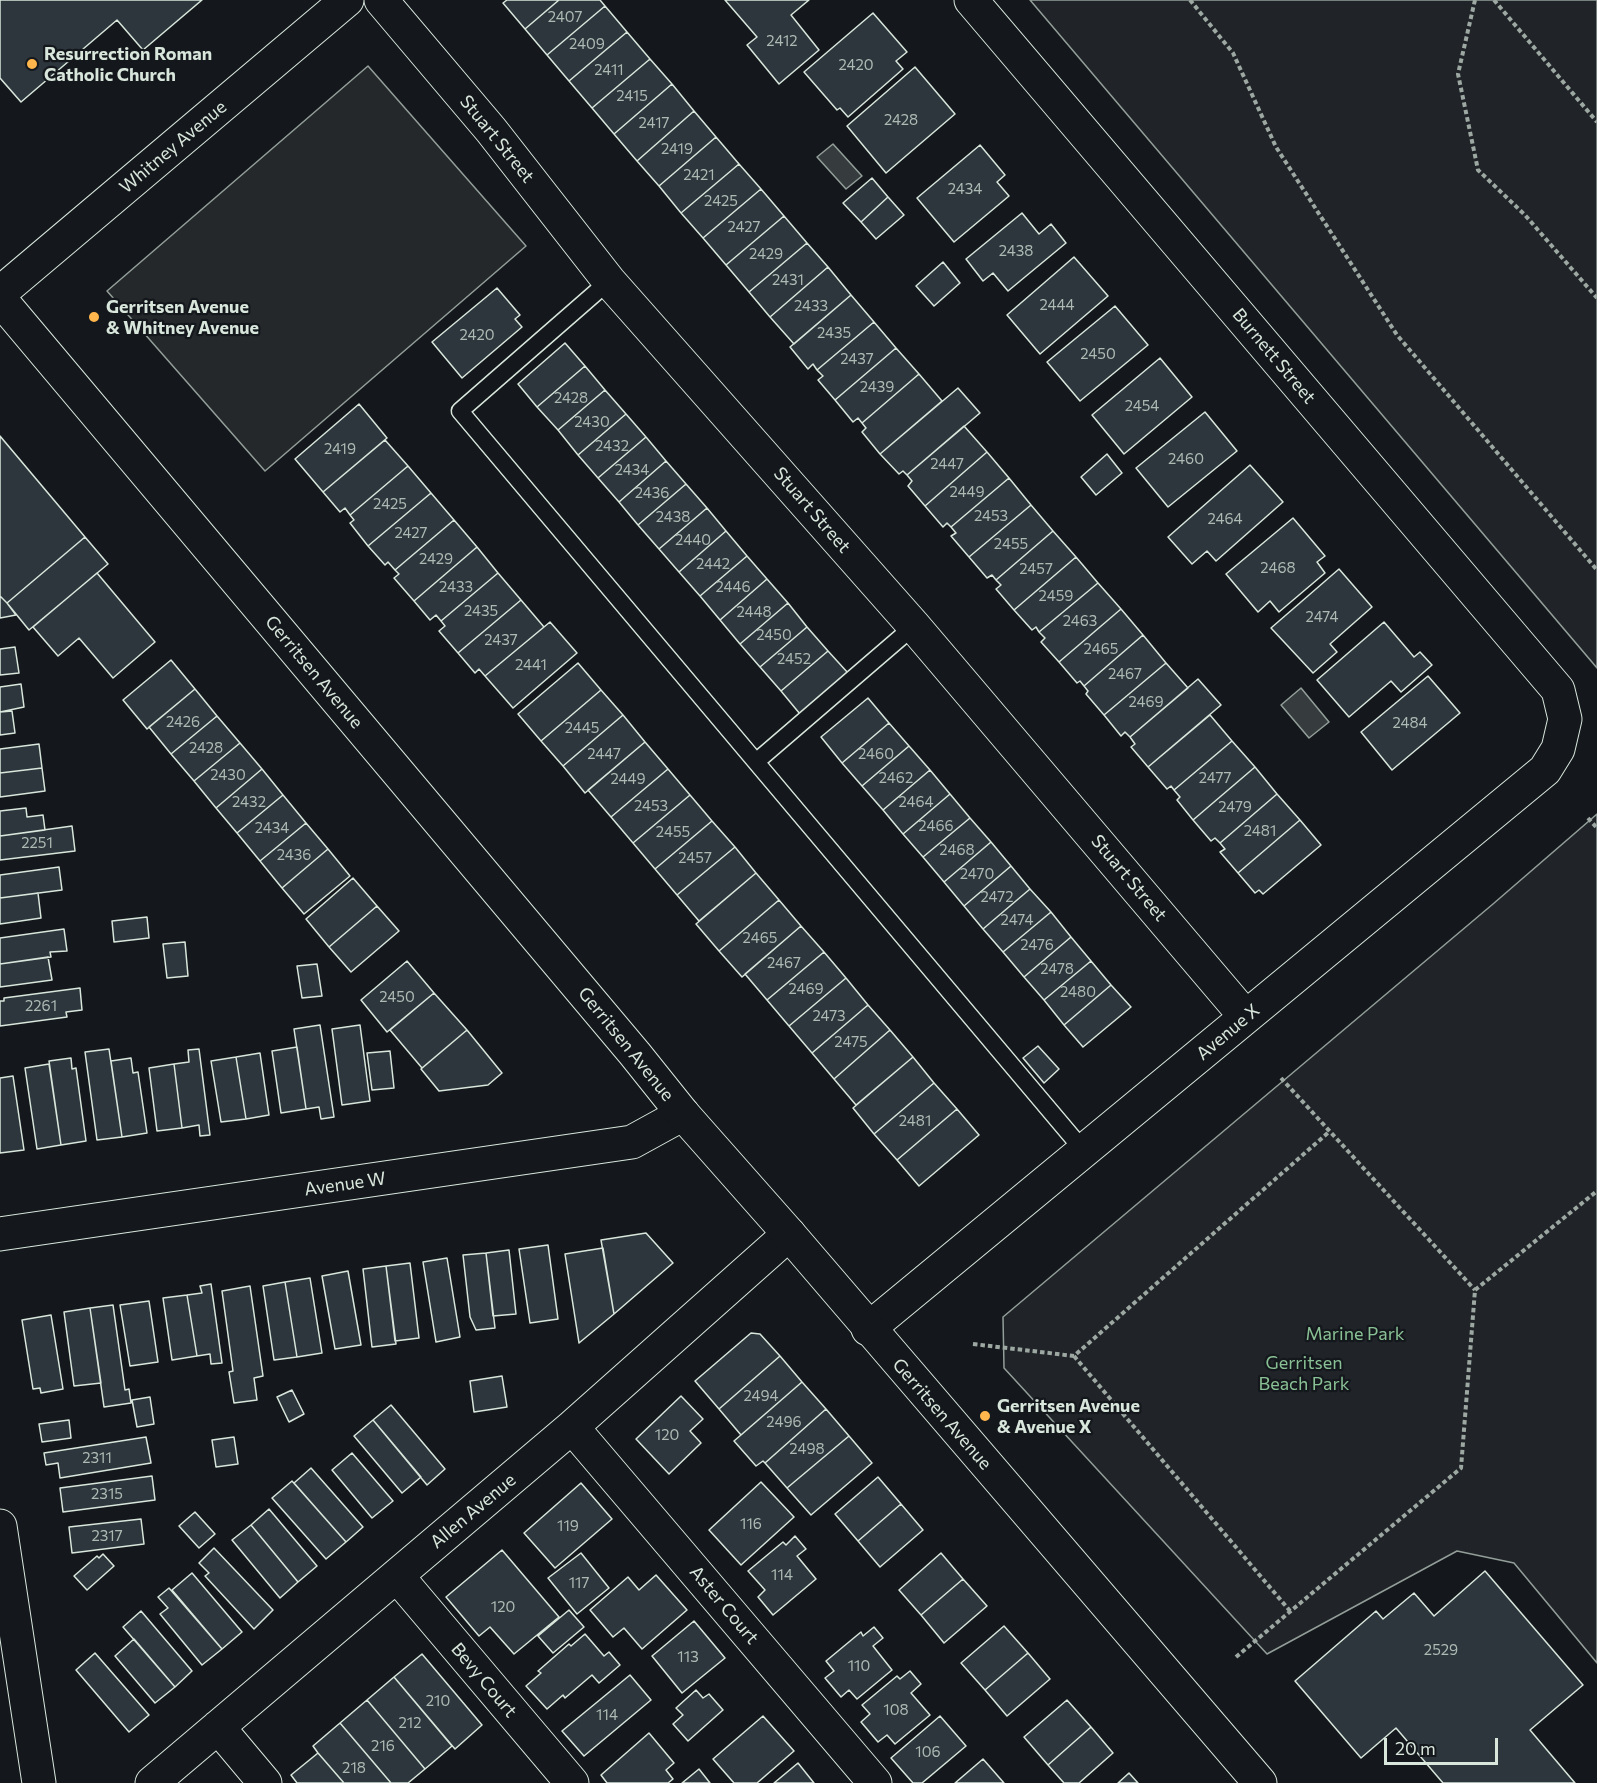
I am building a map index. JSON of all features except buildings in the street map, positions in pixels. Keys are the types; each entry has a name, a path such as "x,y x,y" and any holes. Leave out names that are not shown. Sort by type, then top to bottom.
{"street":[{"name":"Whitney Avenue","path":"0,293 347,0"},
{"name":"Stuart Street","path":"381,0 491,130 609,281 914,626 1246,1017"},
{"name":"Burnett Street","path":"971,0 1558,690 1565,719"},
{"name":"Gerritsen Avenue","path":"0,299 612,1026 683,1114 789,1234 868,1329 1260,1783"},
{"name":"Avenue X","path":"868,1329 1545,770 1558,749 1565,719"},
{"name":"Avenue W","path":"0,1234 632,1142 683,1114"},
{"name":"Allen Avenue","path":"152,1783 573,1427 789,1234"},
{"name":"Aster Court","path":"573,1427 875,1783"},
{"path":"0,1526 39,1783"},
{"name":"Bevy Court","path":"397,1576 572,1783"},
{"path":"218,1727 265,1783"}],"lane":[{"path":"609,281 460,411 1084,1151"},
{"path":"757,761 914,626"}],"path":[{"path":"1190,0 1233,53 1276,147 1397,335 1597,570"},
{"path":"1474,0 1458,74 1478,170 1525,215 1597,297"},
{"path":"1494,0 1597,122"},
{"path":"1588,818 1597,828"},
{"path":"1281,1078 1475,1290"},
{"path":"1074,1356 1330,1131"},
{"path":"1236,1657 1461,1468 1475,1290 1597,1191"},
{"path":"973,1344 1074,1356 1290,1611"}],"green space":[{"path":"1030,0 1597,0 1597,668"},
{"name":"Marine Park","path":"1597,814 1597,1663 1514,1563 1457,1551 1267,1654 1004,1368 1003,1317"}],"shaded area":[{"path":"368,66 526,246 265,471 107,291"},
{"path":"833,144 862,176 846,189 817,157"},
{"path":"1301,688 1329,722 1309,738 1281,705"}],"place":[{"name":"Resurrection Roman Catholic Church","path":"32,64"},
{"name":"Gerritsen Avenue & Whitney Avenue","path":"94,317"},
{"name":"Gerritsen Avenue & Avenue X","path":"985,1416"}],"park label":[{"name":"Gerritsen Beach Park","path":"1304,1373"}]}
